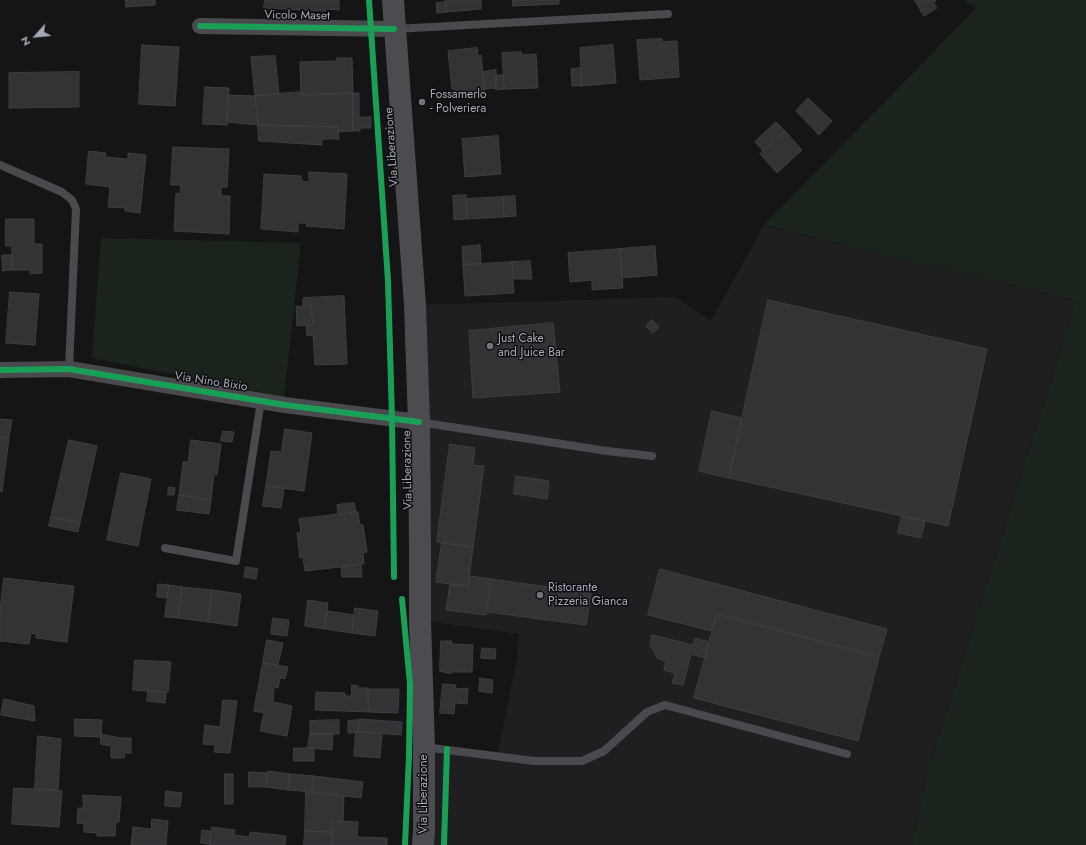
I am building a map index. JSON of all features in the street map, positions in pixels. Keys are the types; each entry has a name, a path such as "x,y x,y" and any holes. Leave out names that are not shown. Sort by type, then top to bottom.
{"main road":[{"name":"Via Liberazione","path":"393,0 414,305 419,422 420,620 424,747 423,845"}],"street":[{"name":"Vicolo Maset","path":"200,26 394,29"},
{"name":"Via Nino Bixio","path":"0,370 69,369 285,405 419,422"}],"lane":[{"path":"394,29 668,14"},
{"path":"0,165 62,192 72,200 76,209 69,369"},
{"path":"165,548 236,561 261,401"},
{"path":"419,422 607,451 652,456"},
{"path":"424,747 534,761 582,761 604,751 647,712 665,705 847,754"}],"shaded area":[{"path":"964,0 1086,0 1086,845 912,845 926,777 1076,301 764,225 976,8"},
{"path":"764,225 1076,301 926,777 912,845 423,845 424,747 497,756 517,660 519,634 420,620 415,305 675,297 711,321"},
{"path":"101,238 301,243 284,397 92,358"}],"building":[{"path":"126,0 155,0 155,5 126,7"},
{"path":"265,0 339,0 339,10 326,9 326,11 264,8"},
{"path":"446,0 481,0 481,9 447,12"},
{"path":"513,0 559,0 559,4 513,6"},
{"path":"915,0 935,0 936,1 933,2 937,8 924,16"},
{"path":"446,2 447,12 437,13 436,3"},
{"path":"662,39 662,42 677,41 679,77 640,80 637,40"},
{"path":"142,45 179,47 175,106 139,104"},
{"path":"613,45 616,83 582,86 580,48"},
{"path":"477,48 478,56 481,55 485,94 456,96 455,89 452,89 448,51"},
{"path":"521,52 522,55 536,54 538,88 504,89 502,53"},
{"path":"275,56 279,94 255,96 251,57"},
{"path":"337,58 352,58 353,93 301,95 300,62 337,61"},
{"path":"581,68 582,86 572,86 571,69"},
{"path":"496,70 496,88 484,89 483,72"},
{"path":"79,72 79,107 9,108 9,73"},
{"path":"496,75 503,75 504,89 496,90"},
{"path":"205,87 229,88 227,125 203,124"},
{"path":"300,92 301,95 353,93 353,131 339,132 338,127 258,125 255,96"},
{"path":"353,93 359,93 359,117 371,117 371,128 360,128 360,131 353,131"},
{"path":"228,95 255,96 258,125 227,122"},
{"path":"808,98 832,121 819,135 796,111"},
{"path":"776,122 785,131 763,151 755,142"},
{"path":"258,125 338,127 339,139 322,139 322,145 259,141"},
{"path":"785,131 802,150 777,173 760,154"},
{"path":"498,136 501,174 465,177 462,139"},
{"path":"173,147 229,149 227,187 221,187 221,196 230,196 229,234 174,231 176,193 180,194 181,185 171,185"},
{"path":"89,151 106,153 105,157 128,159 128,153 146,155 140,213 125,211 125,208 108,207 110,187 86,184"},
{"path":"309,172 347,174 344,229 306,226 307,223 298,223 298,232 261,229 264,174 301,176 301,181 309,182"},
{"path":"466,195 467,219 454,220 453,196"},
{"path":"515,196 516,216 504,217 503,197"},
{"path":"503,197 504,217 467,219 466,199"},
{"path":"6,219 34,219 34,244 42,244 42,273 30,274 30,270 12,270 12,246 6,246"},
{"path":"480,245 481,264 463,265 462,247"},
{"path":"655,246 657,275 622,278 620,249"},
{"path":"620,249 623,288 592,290 592,280 570,282 568,253"},
{"path":"2,255 12,255 12,270 3,271"},
{"path":"530,261 532,279 514,279 512,262"},
{"path":"512,262 514,293 465,296 463,265"},
{"path":"10,292 39,294 35,345 6,343"},
{"path":"344,296 347,364 315,365 313,335 307,336 306,325 313,325 311,306 303,306 303,298"},
{"path":"768,300 987,349 948,526 729,478"},
{"path":"311,306 313,325 297,326 296,307"},
{"path":"652,320 659,327 653,333 646,326"},
{"path":"553,323 560,392 473,398 469,331"},
{"path":"712,411 742,418 729,478 699,471"},
{"path":"0,419 12,420 9,438 0,437"},
{"path":"285,429 312,433 304,491 266,486 271,451 281,452"},
{"path":"223,431 234,432 232,442 221,441"},
{"path":"0,437 9,438 2,492 0,491"},
{"path":"69,440 97,446 80,523 51,517"},
{"path":"191,440 221,444 217,475 214,474 211,500 179,495 183,462 188,462"},
{"path":"450,444 475,448 473,465 484,466 473,547 437,542"},
{"path":"121,473 151,479 138,546 107,540"},
{"path":"516,476 549,481 547,499 514,494"},
{"path":"266,486 284,488 281,508 263,506"},
{"path":"169,487 175,488 174,495 168,495"},
{"path":"179,495 211,500 209,514 177,510"},
{"path":"354,503 356,513 338,515 337,505"},
{"path":"358,512 360,525 363,525 367,552 363,553 364,564 305,571 303,557 300,558 297,533 301,533 299,519"},
{"path":"902,516 925,521 921,538 898,533"},
{"path":"51,517 80,523 78,532 49,526"},
{"path":"442,543 473,547 468,586 436,582"},
{"path":"361,565 362,577 342,577 341,567"},
{"path":"246,567 258,569 256,579 244,577"},
{"path":"660,569 887,629 879,657 717,614 712,631 648,615"},
{"path":"469,576 491,579 486,615 446,610 450,584 468,586"},
{"path":"4,578 74,586 67,642 36,638 36,634 31,633 29,644 0,641 0,611"},
{"path":"491,579 591,593 586,625 487,612"},
{"path":"158,584 169,585 167,598 157,597"},
{"path":"169,585 182,587 178,618 165,617"},
{"path":"182,587 212,590 208,622 178,618"},
{"path":"212,590 241,594 237,626 208,622"},
{"path":"308,600 328,603 325,629 305,626"},
{"path":"355,608 378,611 375,636 352,633"},
{"path":"327,611 354,615 352,633 325,629"},
{"path":"717,614 879,657 858,741 694,698"},
{"path":"273,618 289,620 287,636 271,634"},
{"path":"652,635 693,645 695,638 709,642 705,658 691,654 683,685 672,683 675,673 664,670 666,661 658,659 650,645"},
{"path":"267,640 283,643 278,665 263,663"},
{"path":"441,641 452,641 452,644 473,645 472,672 451,672 451,674 440,671"},
{"path":"482,648 496,649 495,659 481,658"},
{"path":"135,660 171,662 168,692 133,690"},
{"path":"263,663 288,667 285,679 280,678 278,688 274,687 273,702 292,706 287,736 260,731 264,713 254,711"},
{"path":"480,678 493,680 492,693 479,691"},
{"path":"443,684 456,685 455,689 468,688 467,704 455,703 454,714 440,713"},
{"path":"352,685 358,686 358,688 368,688 369,712 315,710 316,692 345,693 345,696 351,696"},
{"path":"368,689 399,689 398,713 369,712"},
{"path":"148,691 166,692 165,703 147,701"},
{"path":"4,699 34,706 35,721 1,715"},
{"path":"223,700 237,701 230,753 214,752 215,745 203,744 205,725 220,727"},
{"path":"75,719 102,720 101,737 75,736"},
{"path":"359,719 402,722 401,735 358,732"},
{"path":"339,720 339,734 310,734 310,721"},
{"path":"359,720 358,732 348,733 348,721"},
{"path":"356,732 382,733 380,758 354,756"},
{"path":"101,734 120,738 131,738 131,753 125,753 124,758 111,758 111,746 101,744"},
{"path":"310,734 333,734 332,750 308,748"},
{"path":"38,736 61,739 58,790 35,789"},
{"path":"294,748 314,748 314,761 294,761"},
{"path":"268,771 290,774 288,790 266,787"},
{"path":"249,772 268,773 266,787 249,787"},
{"path":"225,774 233,774 233,804 225,804"},
{"path":"290,774 314,776 312,792 288,790"},
{"path":"314,776 363,782 361,798 312,792"},
{"path":"14,788 62,791 59,827 12,824"},
{"path":"166,791 182,793 180,807 165,806"},
{"path":"306,792 344,796 343,822 333,821 332,832 305,831"},
{"path":"83,795 121,797 119,822 116,822 115,836 97,836 97,833 84,832 84,824 77,823 78,808 83,808"},
{"path":"152,819 168,821 166,845 131,845 133,827 151,829"},
{"path":"333,821 358,822 357,837 387,838 387,845 332,845"},
{"path":"212,827 235,830 234,835 249,837 250,832 286,836 285,845 210,845"},
{"path":"202,830 211,831 210,844 201,843"},
{"path":"305,831 332,832 332,845 304,845"}],"cycle path":[{"path":"369,0 388,281 392,418 394,577"},
{"path":"200,26 394,29"},
{"path":"0,370 69,369 285,405 419,422"},
{"path":"402,599 410,684 409,757 405,845"},
{"path":"444,845 447,749"}],"place":[{"name":"Fossamerlo - Polveriera","path":"422,102"},
{"name":"Just Cake and Juice Bar","path":"490,346"},
{"name":"Ristorante Pizzeria Gianca","path":"540,595"}]}
